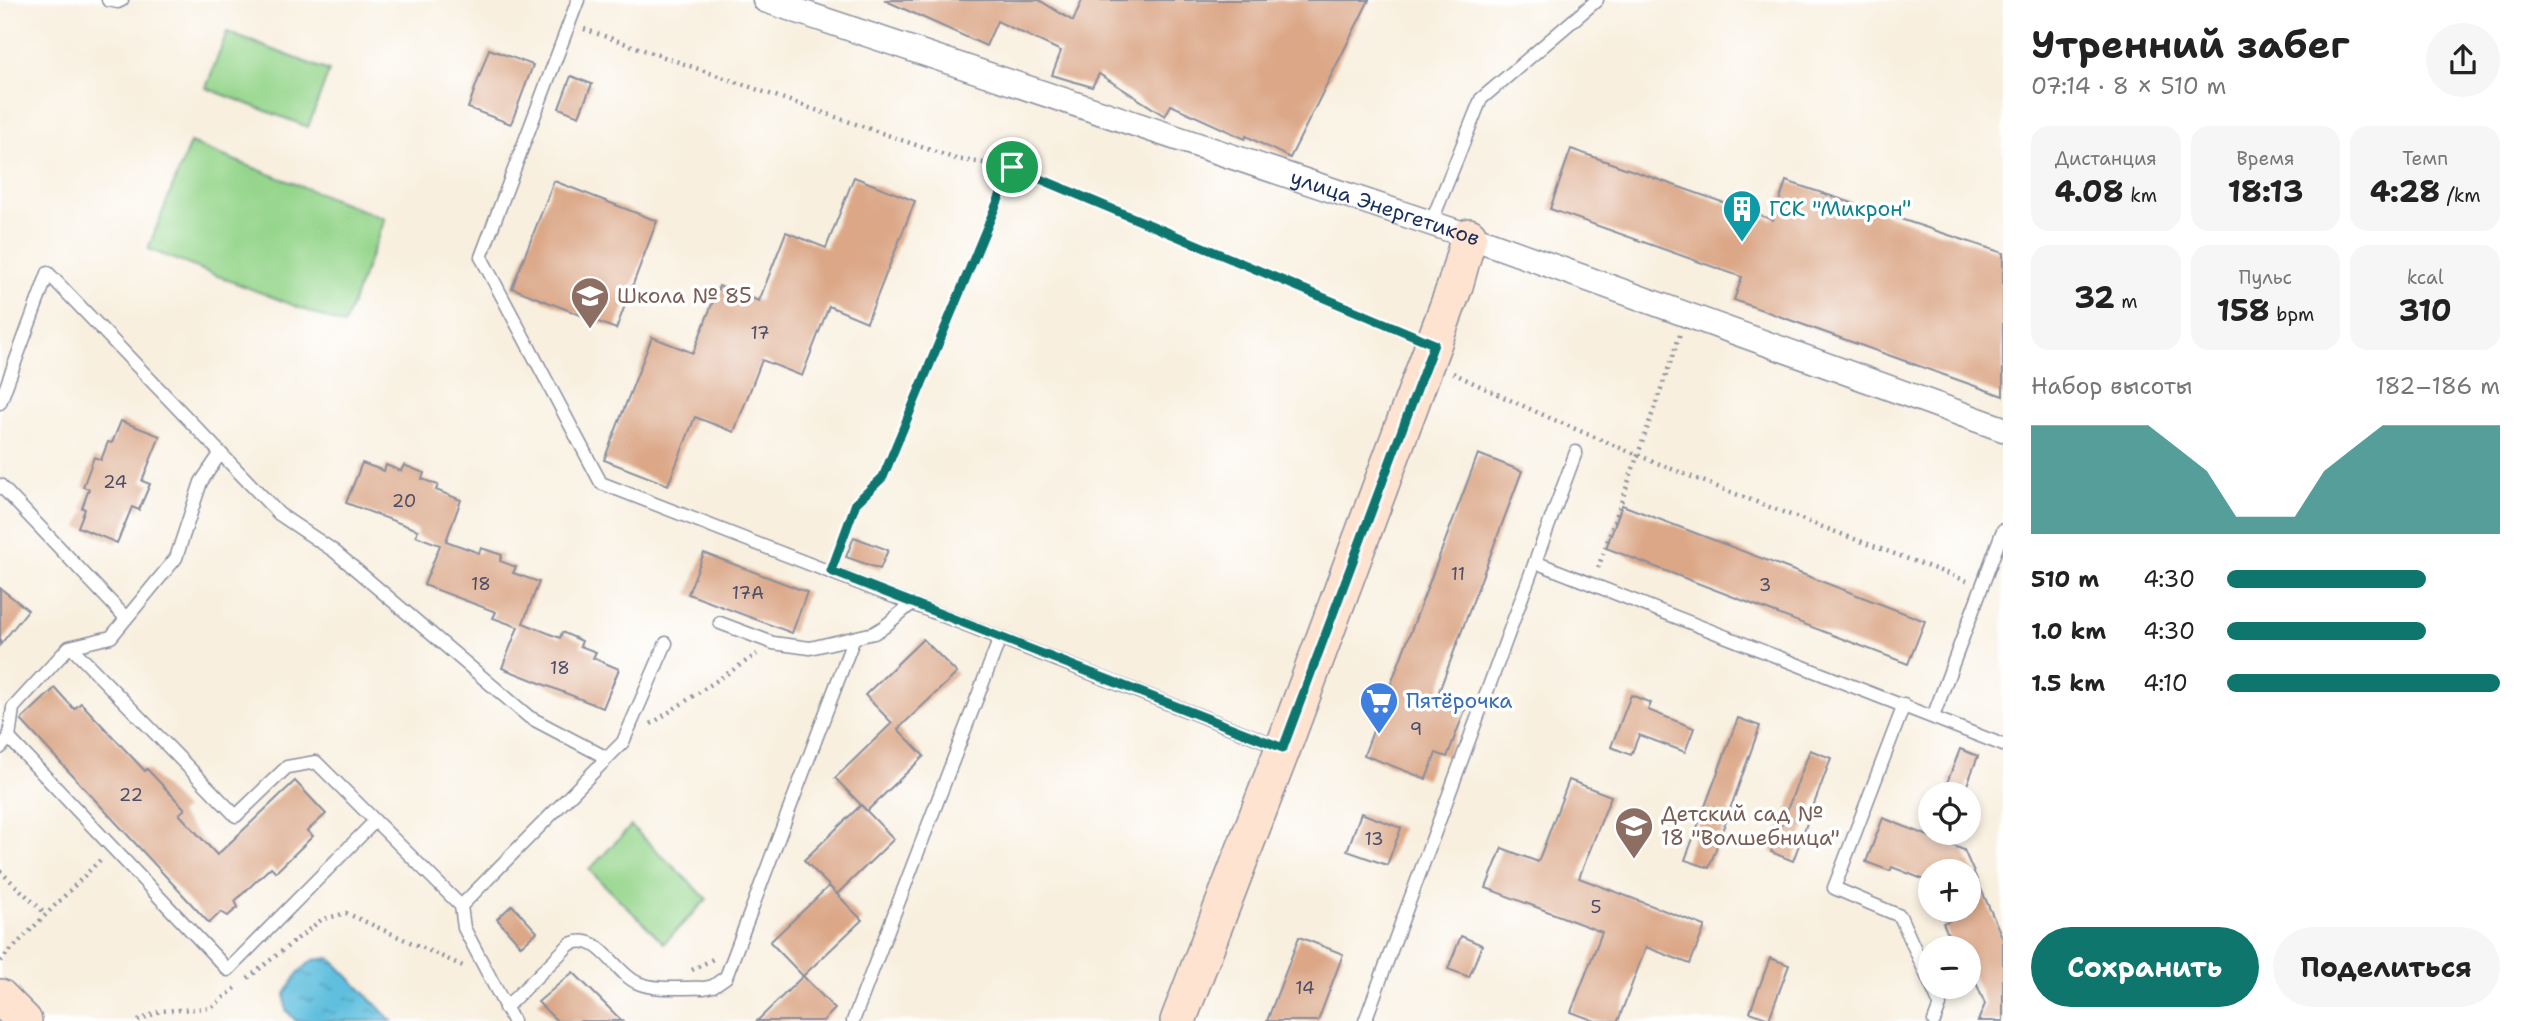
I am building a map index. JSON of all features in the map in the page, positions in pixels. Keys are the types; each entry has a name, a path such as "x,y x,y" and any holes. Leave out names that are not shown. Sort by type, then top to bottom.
{"street":[{"name":"улица Энергетиков","path":"765,0 1469,236 2003,429"},
{"path":"1178,1021 1438,355 1469,236"},
{"path":"0,997 24,1021"}],"lane":[{"path":"108,0 122,0"},
{"path":"578,0 481,257 601,483 1283,748"},
{"path":"1431,223 1481,99 1597,0"},
{"path":"0,403 48,273 279,514 334,551 529,718 607,758"},
{"path":"1365,1021 1576,452"},
{"path":"0,748 9,738 13,708 71,647 111,638 176,558 201,482 220,454"},
{"path":"0,485 126,618"},
{"path":"1934,717 2003,530"},
{"path":"1535,562 2003,745"},
{"path":"720,623 773,643 810,648 854,638 884,627 911,604"},
{"path":"505,1008 570,944 576,942 589,942 596,946 627,977 652,986 704,988 720,983 726,977 854,638"},
{"path":"853,1021 1000,638"},
{"path":"461,906 624,742 666,643"},
{"path":"71,647 236,816 287,767 316,762 461,906 464,928 513,1021"},
{"path":"1904,705 1834,888 1900,916 1918,956"},
{"path":"9,738 228,970 375,821"},
{"path":"1934,1021 1940,1005 1937,999"}],"path":[{"path":"570,24 956,159 1012,167 1438,355 1511,401 1637,456 1982,587"},
{"path":"831,571 856,503 883,477 1012,167"},
{"path":"1592,584 1688,315"},
{"path":"624,742 773,643"},
{"path":"0,961 113,848"},
{"path":"0,871 46,914"},
{"path":"138,1021 160,1011 211,1007 321,920 346,913 488,977"},
{"path":"674,987 704,962 737,953"}],"green space":[{"path":"227,32 329,71 308,127 206,88"},
{"path":"190,143 385,219 344,325 148,249"},
{"path":"631,826 707,899 664,943 589,870"}],"water":[{"path":"330,958 392,1021 296,1021 286,1010 285,994 298,973 313,960"}],"building":[{"path":"884,0 1039,0 1073,21 1082,0 1369,0 1290,158 1246,136 1245,139 1171,105 1165,116 1099,74 1092,87 1052,75 1061,51 997,21 986,46"},
{"path":"489,49 533,65 511,124 468,108"},
{"path":"571,76 592,84 579,116 559,108"},
{"name":"ГСК \"Микрон\"","path":"1571,149 1773,220 1786,181 2003,253 2003,396 1734,300 1742,277 1550,209"},
{"path":"854,177 915,201 867,322 829,306 802,376 762,360 734,432 695,417 668,485 604,460 652,337 693,353 719,286 759,301 786,232 826,248"},
{"path":"554,181 657,221 616,329 512,288"},
{"path":"121,421 160,436 142,481 150,484 139,510 132,507 117,543 78,527 89,489 83,487 94,457 101,460"},
{"path":"1478,454 1522,471 1438,694 1467,705 1447,757 1436,753 1426,779 1364,755"},
{"path":"362,463 384,471 386,465 401,471 404,465 424,473 422,479 438,485 436,490 461,500 446,541 479,553 481,548 502,555 500,561 516,567 513,573 539,582 523,623 560,638 562,632 582,641 580,646 596,652 593,658 619,669 603,708 502,668 518,627 493,618 496,612 424,585 440,545 416,536 418,530 346,503"},
{"path":"1622,505 1925,621 1908,664 1606,548"},
{"path":"854,537 888,550 880,569 846,557"},
{"path":"704,553 807,592 792,633 688,594"},
{"path":"0,588 28,610 0,645"},
{"path":"923,639 957,673 898,729 924,756 867,811 835,778 892,723 865,695"},
{"path":"55,688 74,709 81,703 145,771 147,769 185,809 179,814 217,855 295,781 326,814 307,831 313,836 276,872 271,867 235,901 238,907 228,916 221,912 209,923 21,720"},
{"path":"1631,695 1651,703 1648,710 1694,728 1685,752 1639,735 1631,755 1611,747"},
{"path":"1738,718 1760,726 1709,868 1685,860"},
{"path":"1960,749 1978,756 1968,782 1947,782"},
{"path":"1810,750 1831,758 1793,861 1771,852"},
{"path":"1569,780 1611,796 1579,878 1705,926 1690,964 1646,947 1618,1021 1595,1021 1571,1012 1602,932 1486,888 1502,848 1538,862"},
{"path":"861,805 894,839 837,894 804,860"},
{"path":"1361,813 1401,828 1387,865 1347,851"},
{"path":"1883,818 1918,832 1918,845 1951,845 1964,850 1968,859 1918,859 1918,877 1892,867 1890,871 1866,862"},
{"path":"829,886 862,920 803,976 770,942"},
{"path":"1981,889 2003,939 2003,1021 1978,1021 1985,1004 1981,994 1981,936 1949,936 1943,923 1981,922"},
{"path":"512,905 537,932 521,946 497,919"},
{"path":"1461,936 1482,945 1469,977 1448,969"},
{"path":"1299,937 1343,954 1318,1021 1267,1021"},
{"path":"1770,958 1789,965 1769,1019 1750,1012"},
{"path":"573,972 622,1021 557,1021 538,1002"},
{"path":"803,976 835,1009 823,1021 757,1021"}],"place":[{"name":"ГСК \"Микрон\"","path":"1742,243"},
{"name":"Школа № 85","path":"590,330"},
{"name":"Пятёрочка","path":"1379,735"},
{"name":"Детский сад № 18 \"Волшебница\"","path":"1634,860"}],"route":[{"path":"1012,167 1434,344 1283,748 831,571 856,503 883,477 1012,167"}]}
